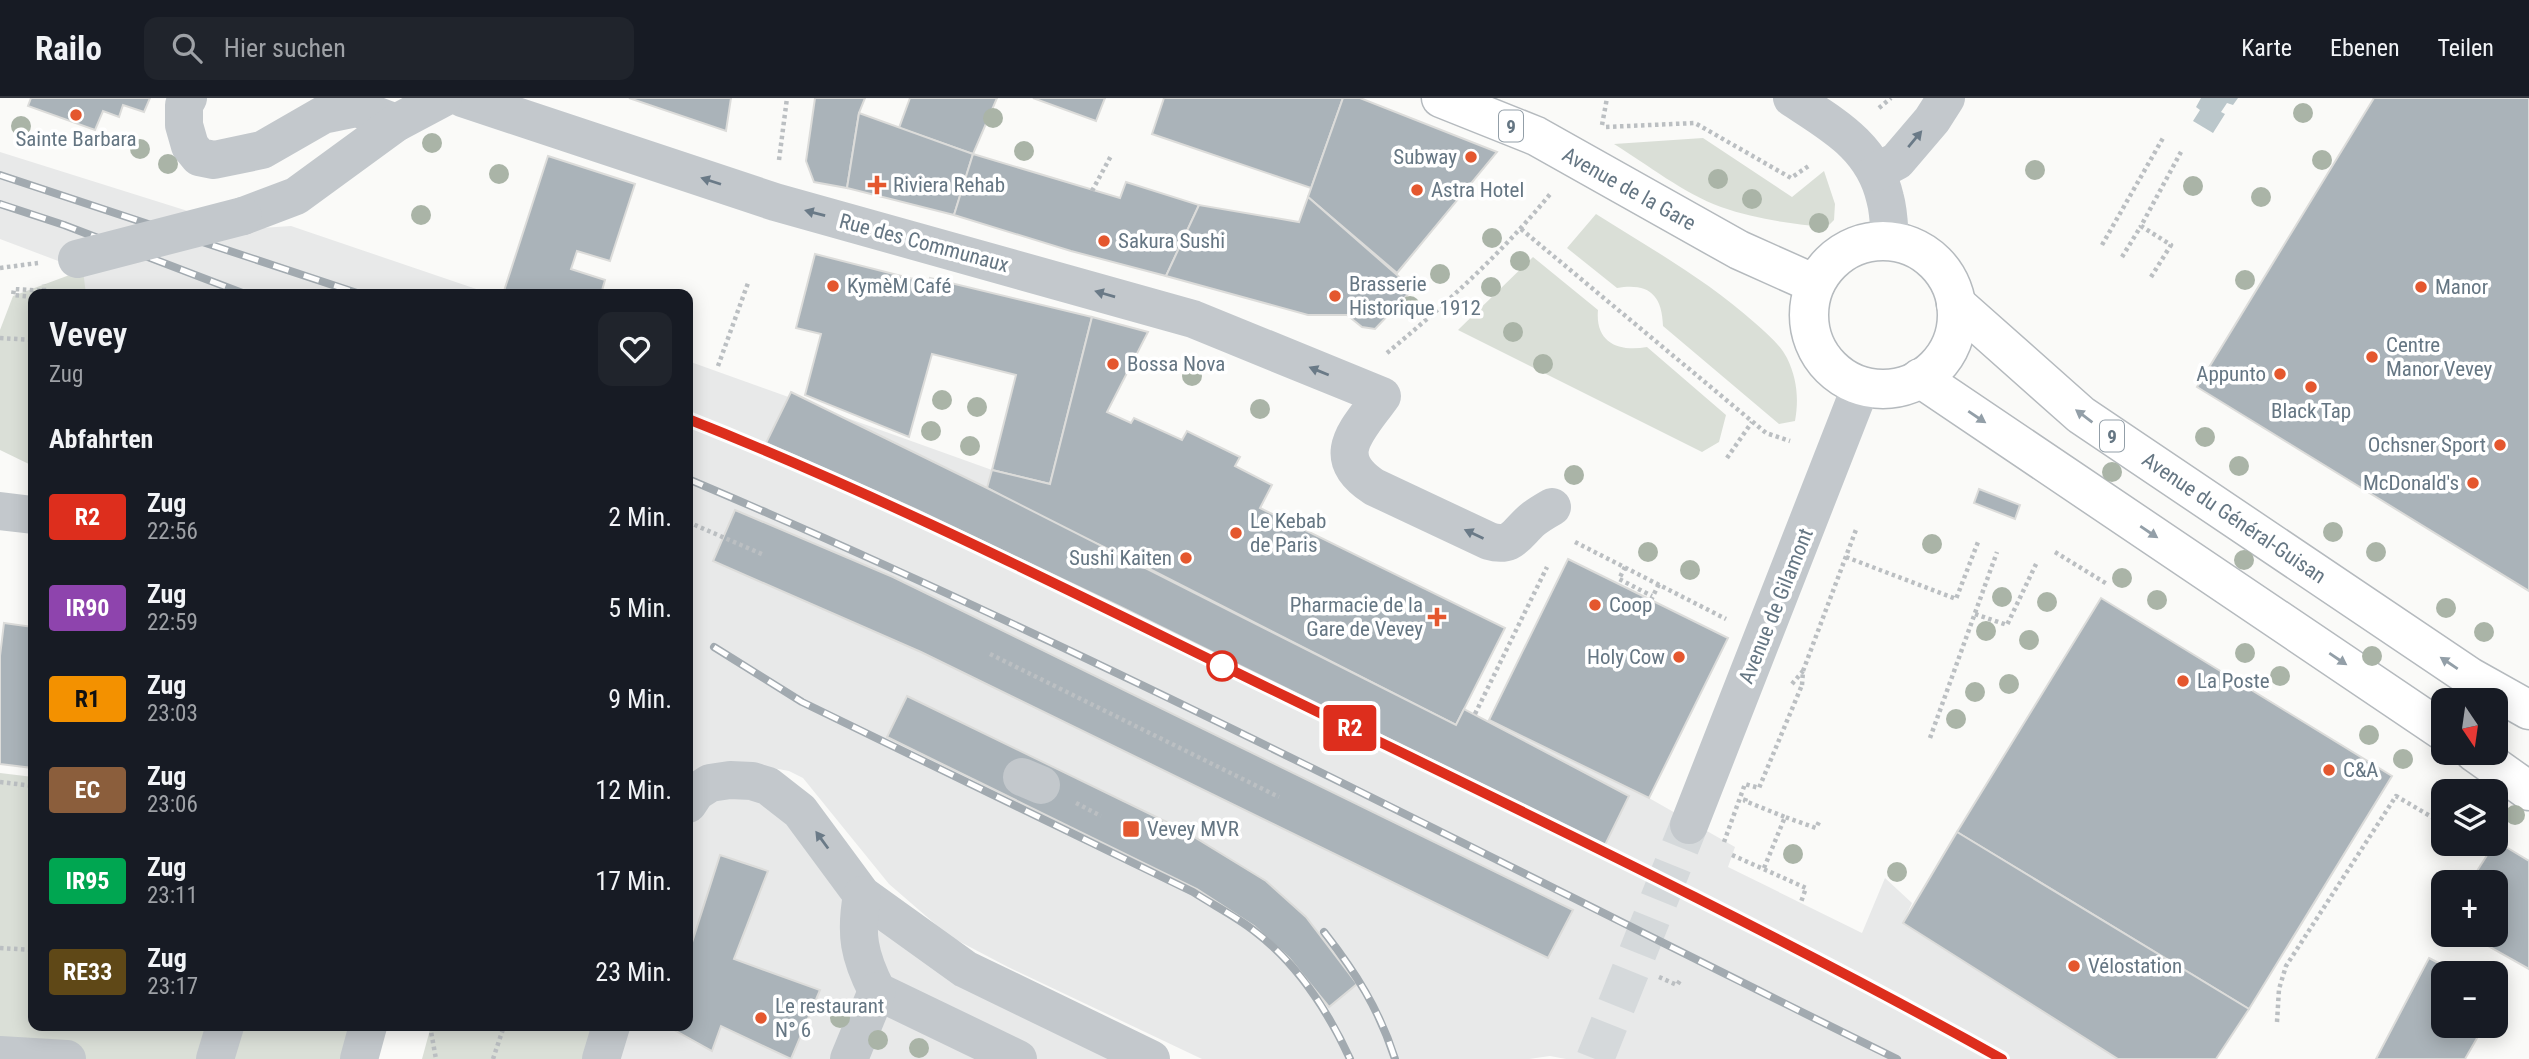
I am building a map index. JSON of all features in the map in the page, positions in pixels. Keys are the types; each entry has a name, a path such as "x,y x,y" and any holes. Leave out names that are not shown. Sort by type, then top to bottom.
{"main road":[{"name":"Avenue de la Gare","path":"1441,98 1536,136 1739,250 1815,284"},
{"path":"1890,242 1909,246 1926,255 1940,268 1950,285 1957,318 1950,346 1932,370 1902,386 1881,389 1861,386 1842,377 1826,363 1815,345 1809,325 1809,304 1815,284 1828,265 1846,251 1868,243 1890,242"},
{"name":"Avenue du Général-Guisan","path":"1956,304 2081,415 2470,677 2529,710"},
{"path":"1920,378 2431,723"},
{"path":"2492,765 2529,791"}],"street":[{"path":"188,98 184,105 184,125 190,146 199,156 214,160 262,150 308,106 357,108 396,123"},
{"path":"77,258 243,216 305,190 396,123 443,98"},
{"name":"Rue des Communaux","path":"463,98 775,202 1193,319 1366,390"},
{"path":"1791,98 1847,134 1876,172 1886,199 1890,242"},
{"path":"1876,172 1897,161 1932,120 1946,98"},
{"name":"Avenue de Gilamont","path":"1689,825 1861,386"},
{"path":"1366,390 1356,432 1348,450 1352,468 1362,479 1501,545 1516,538 1532,520 1560,524"},
{"path":"0,511 28,514"},
{"path":"693,796 710,783 730,780 751,781 768,786 800,810 862,895 965,970 1151,1059"},
{"path":"862,895 858,920 860,954 877,991 1018,1059"},
{"path":"849,1059 877,991"},
{"path":"215,1059 223,1031"},
{"path":"359,1059 367,1031"},
{"path":"601,1059 609,1031"},
{"path":"0,1055 66,1059"}],"path":[{"path":"775,202 787,98"},
{"path":"1879,108 1891,98"},
{"path":"1601,127 1695,123 1791,178 1810,165"},
{"path":"2102,245 2163,138"},
{"path":"2122,257 2182,150"},
{"path":"1092,191 1112,154"},
{"path":"1366,390 1432,316 1521,229 1577,160"},
{"path":"2141,226 2171,245 2151,277"},
{"path":"1521,229 1752,422 1766,433 1790,441"},
{"path":"718,366 748,283"},
{"path":"28,290 13,289 13,295 28,296"},
{"path":"0,338 28,340"},
{"path":"1727,458 1752,422"},
{"path":"693,524 764,555"},
{"path":"1560,524 1625,567 1724,618"},
{"path":"1724,842 1745,784 1759,788 1802,685 1803,671 1857,527"},
{"path":"1846,557 1956,599 1978,542"},
{"path":"1930,738 1997,552"},
{"path":"2055,552 2107,584"},
{"path":"1475,715 1551,559"},
{"path":"1975,614 2007,625 2037,562"},
{"path":"1625,567 1619,579 1652,598 1659,584"},
{"path":"1906,590 1910,582"},
{"path":"990,654 1279,797"},
{"path":"0,782 28,785"},
{"path":"2277,1021 2279,989 2286,966 2396,796 2431,817"},
{"path":"1745,801 1816,828 1819,822"},
{"path":"1764,868 1786,817"},
{"path":"1732,855 1806,888 1801,902"},
{"path":"0,948 28,950"},
{"path":"1659,977 1677,985 1681,979"},
{"path":"431,1031 436,1059"},
{"path":"493,1059 501,1031"}],"shaded area":[{"path":"2201,98 2238,98 2233,105 2227,103 2221,112 2225,114 2213,133 2193,121 2200,110 2196,107"},
{"path":"1703,138 1792,197 1824,171 1835,204 1834,220 1827,227 1800,224 1760,218 1721,207 1679,186 1614,144"},
{"path":"0,152 245,229 291,226 476,289 85,289 82,270 0,239"},
{"path":"1596,214 1698,279 1737,307 1772,339 1784,353 1793,373 1797,396 1795,421 1779,424 1663,326 1660,306 1651,293 1637,287 1617,288 1567,248"},
{"path":"1533,257 1598,310 1600,330 1611,343 1627,348 1647,347 1726,415 1719,442 1702,452 1458,330"},
{"path":"83,270 85,289 32,289"},
{"path":"28,290 28,464 0,450 0,330 13,296"},
{"path":"1092,317 1148,332 1107,412 1131,423 1134,418 1182,440 1187,431 1240,457 1235,466 1272,485 1261,508 1505,628 1464,709 1649,798 1735,847 1728,867 1862,933 1885,878 1912,903 1903,923 2118,1059 1566,1059 1550,1056 1529,1059 1202,1059 1008,967 949,936 889,884 803,778 789,771 773,768 693,783 693,363 992,470"},
{"path":"0,773 28,776 28,1031 352,1031 344,1059 0,1059"},
{"path":"752,781 862,895 1151,1059 601,1059 609,1031 693,1031 693,802"},
{"path":"430,1031 609,1031 601,1059 422,1059"}],"building":[{"name":"Sainte Barbara","path":"31,98 150,98 144,112 123,105 119,117 103,111 95,130 28,106"},
{"path":"629,98 731,98 726,131"},
{"path":"815,98 865,98 859,113 847,188 814,182 806,161"},
{"path":"910,98 997,98 973,154 899,128"},
{"path":"1033,98 1105,98 1096,121"},
{"path":"1164,98 1343,98 1311,188 1152,134"},
{"path":"1343,98 1360,98 1497,152 1397,273 1308,197"},
{"name":"Centre Manor Vevey","path":"2374,98 2529,98 2529,591 2197,387"},
{"path":"859,113 973,154 954,215 847,188"},
{"path":"973,154 1120,198 1126,182 1199,205 1166,276 1071,251 954,215"},
{"path":"548,156 635,184 610,261 577,251 571,269 605,280 602,289 505,289"},
{"path":"1308,197 1413,289 1375,329 1362,327 1347,315 1308,315 1166,276 1199,205 1299,222"},
{"path":"815,254 929,283 930,278 1092,317 1050,484 992,470 1016,375 932,354 909,437 805,395 821,334 796,328"},
{"path":"1092,317 1148,332 1107,412 1131,423 1134,418 1182,440 1187,431 1240,457 1235,466 1272,485 1260,508 1505,628 1456,725 987,488 992,470 1050,484"},
{"path":"791,392 1456,725 1464,709 1629,796 1605,845 1121,607 915,509 766,443"},
{"path":"1979,489 2020,505 2015,519 1974,503"},
{"path":"735,510 893,577 1573,910 1548,958 921,652 713,561"},
{"path":"1568,559 1728,638 1649,798 1489,720"},
{"path":"2101,598 2392,776 2249,1009 1957,832"},
{"path":"4,623 28,626 28,767 0,764 0,656"},
{"path":"907,696 1181,829 1266,881 1306,917 1357,984 1329,1007 1289,958 1254,926 1197,889 887,737"},
{"name":"Vélostation","path":"1957,832 2249,1009 2216,1059 2118,1059 1903,923"},
{"path":"2508,848 2529,861 2529,969 2490,947 2508,947 2508,870 2478,870 2486,856 2508,856"},
{"path":"720,855 768,871 734,959 820,990 791,1059 721,1026 712,1051 676,1031 693,1031 693,939"},
{"path":"2429,958 2435,961 2431,961 2431,1038 2477,1038 2465,1059 2376,1059"}],"tunnel":[{"path":"1595,1059 1689,825"}],"railway":[{"path":"0,175 345,289"},
{"path":"0,204 64,225 232,289"},
{"path":"693,420 864,493 1338,722 1643,872 2002,1059"},
{"path":"693,481 994,615 1146,687 1897,1059"},
{"path":"714,647 802,702 1193,892 1239,920 1269,943 1297,972 1321,1005 1350,1059"},
{"path":"1324,932 1366,992 1395,1059"}],"train":[{"name":"R2","path":"693,421 864,493 1338,722 1643,872 1948,1028 2002,1059"}],"place":[{"name":"Sainte Barbara","path":"76,115"},
{"name":"Subway","path":"1471,157"},
{"name":"Riviera Rehab","path":"877,185"},
{"name":"Astra Hotel","path":"1417,190"},
{"name":"Sakura Sushi","path":"1104,241"},
{"name":"KymèM Café","path":"833,286"},
{"name":"Manor","path":"2421,287"},
{"name":"Brasserie Historique 1912","path":"1335,296"},
{"name":"Centre Manor Vevey","path":"2372,357"},
{"name":"Bossa Nova","path":"1113,364"},
{"name":"Appunto","path":"2280,374"},
{"name":"Black Tap","path":"2311,387"},
{"name":"Ochsner Sport","path":"2500,445"},
{"name":"McDonald's","path":"2473,483"},
{"name":"Le Kebab de Paris","path":"1236,533"},
{"name":"Sushi Kaiten","path":"1186,558"},
{"name":"Coop","path":"1595,605"},
{"name":"Pharmacie de la Gare de Vevey","path":"1437,617"},
{"name":"Holy Cow","path":"1679,657"},
{"name":"La Poste","path":"2183,681"},
{"name":"C&A","path":"2329,770"},
{"name":"Vevey MVR","path":"1131,829"},
{"name":"Vélostation","path":"2074,966"},
{"name":"Le restaurant N° 6","path":"761,1018"}]}
